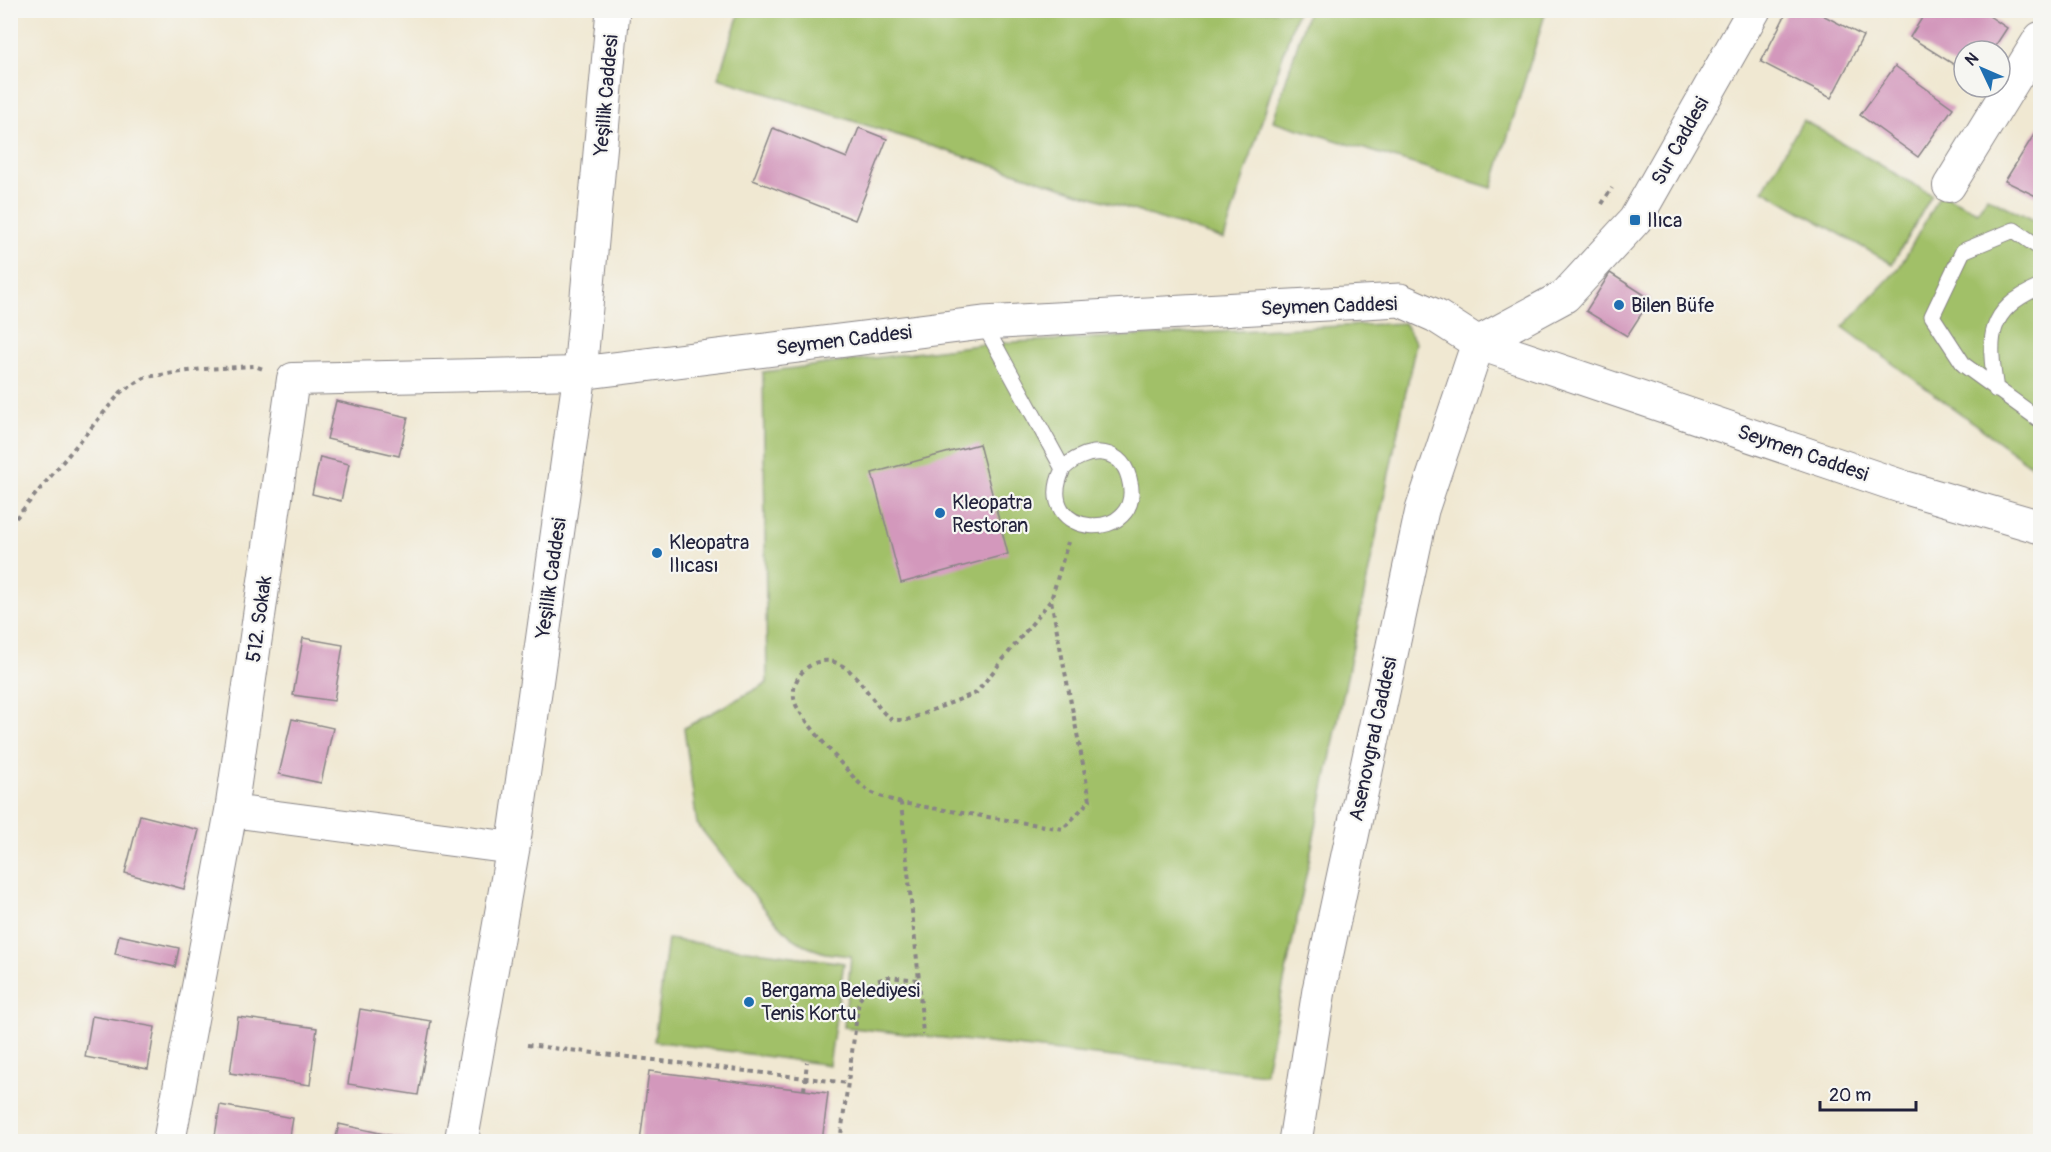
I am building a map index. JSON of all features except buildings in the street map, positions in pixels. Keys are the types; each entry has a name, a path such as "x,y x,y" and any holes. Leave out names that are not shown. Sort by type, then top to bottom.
{"main road":[{"name":"Yeşillik Caddesi","path":"461,1142 513,848 580,372 610,63 613,10"},
{"name":"Sur Caddesi","path":"1478,343 1565,296 1635,220 1754,10"},
{"name":"Seymen Caddesi","path":"580,372 983,322 1400,300 1436,316 1478,343 1892,483 2040,527"},
{"name":"Asenovgrad Caddesi","path":"1295,1142 1319,990 1422,510 1478,343"}],"street":[{"path":"1949,186 2040,38"},
{"path":"293,380 580,372"},
{"name":"512. Sokak","path":"169,1142 231,811 293,380"},
{"path":"231,811 513,848"}],"lane":[{"path":"2040,248 2014,230 1963,251 1932,316 1964,365 2040,420"},
{"path":"1996,390 1990,355 1998,316 2018,297 2040,287"},
{"path":"983,322 1063,469"},
{"path":"1097,452 1109,455 1128,473 1131,486 1130,499 1118,518 1097,527 1074,522 1059,504 1057,481 1063,469 1072,459 1084,453 1097,452"}],"path":[{"path":"1597,212 1615,184"},
{"path":"10,525 121,392 146,377 203,369 255,366 293,380"},
{"path":"1051,600 1090,800 1063,829 901,803 866,789 801,714 794,693 801,673 818,661 839,663 848,669 887,716 893,720 907,720 976,693 1051,600 1074,522"},
{"path":"901,803 923,1035"},
{"path":"840,1142 859,1000 876,981 888,977 919,980"},
{"path":"527,1045 848,1083"},
{"path":"804,1090 807,1062"},
{"path":"512,1142 513,1138 528,1142"}],"green space":[{"path":"740,10 1297,11 1224,239 718,78"},
{"path":"1308,11 1546,11 1492,188 1273,121"},
{"path":"1803,120 1932,195 1892,264 1763,190"},
{"path":"1941,193 1977,212 1987,197 2040,223 2040,472 1843,327 1899,268"},
{"path":"1404,323 1416,343 1265,1074 844,1027 851,956 825,953 808,947 791,937 768,913 697,824 684,728 767,683 763,372 994,343"},
{"name":"Bergama Belediyesi Tenis Kortu","path":"668,939 844,963 829,1065 654,1041"}],"place":[{"name":"Ilıca","path":"1635,220"},
{"name":"Bilen Büfe","path":"1619,305"},
{"name":"Kleopatra Restoran","path":"940,513"},
{"name":"Kleopatra Ilıcası","path":"657,553"},
{"name":"Bergama Belediyesi Tenis Kortu","path":"749,1002"}]}
